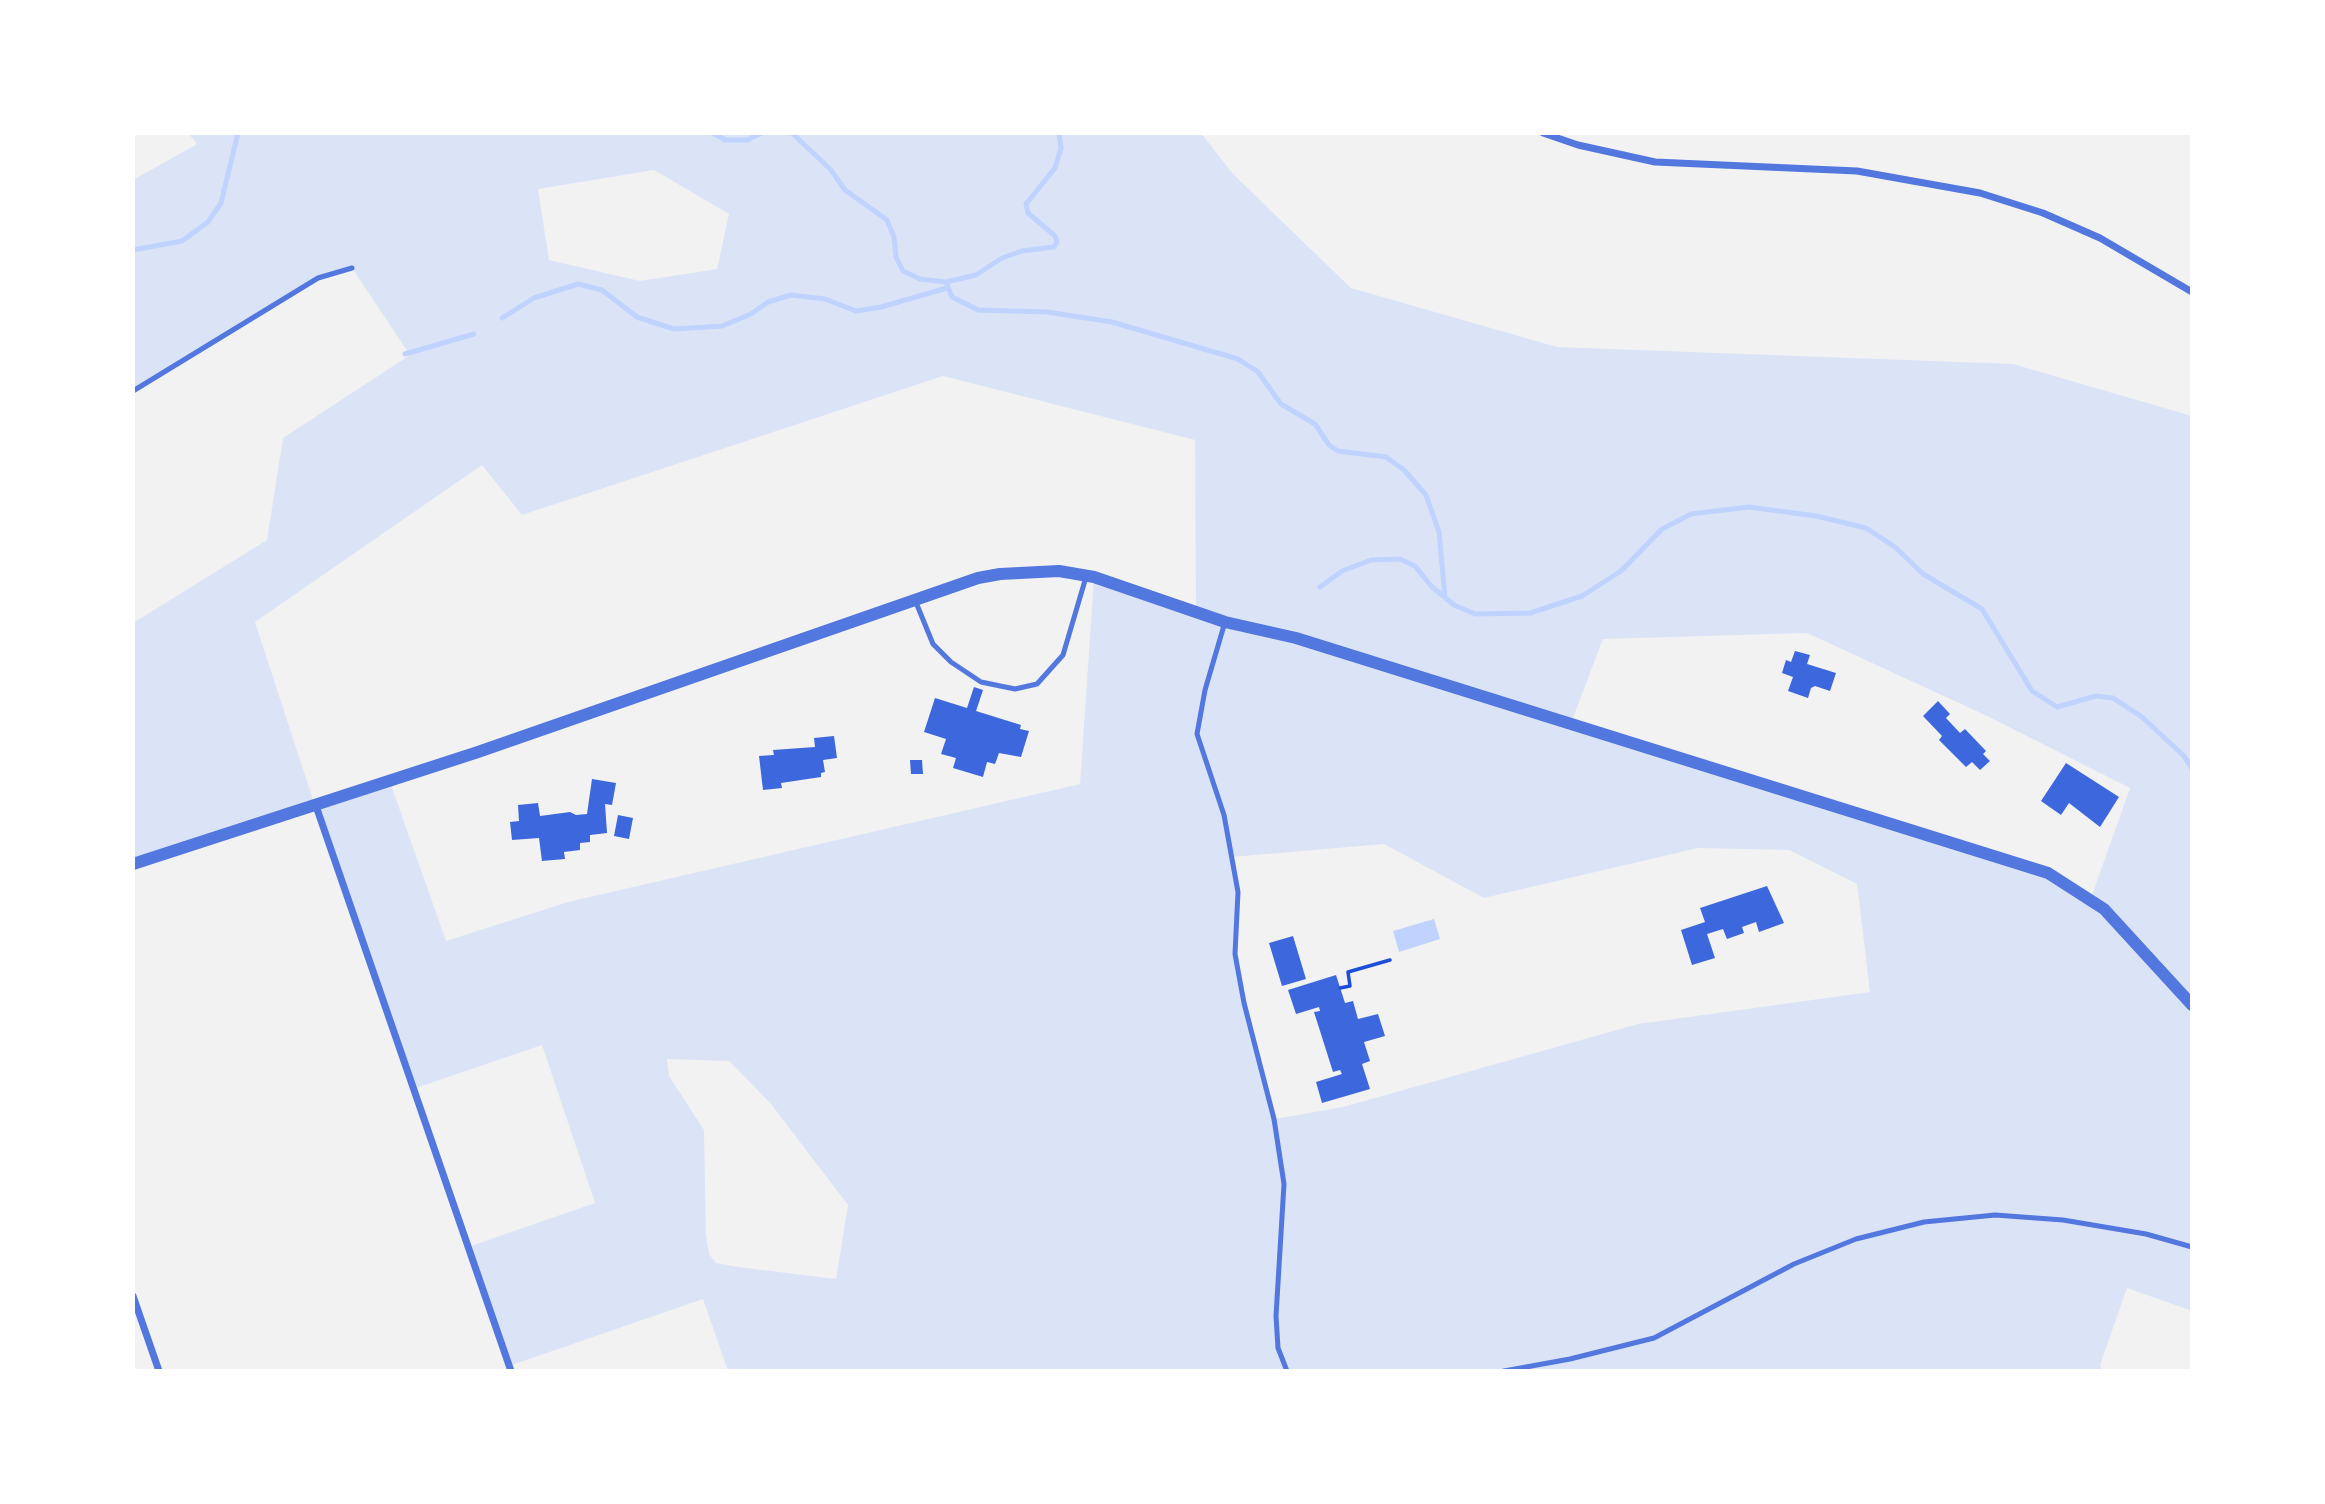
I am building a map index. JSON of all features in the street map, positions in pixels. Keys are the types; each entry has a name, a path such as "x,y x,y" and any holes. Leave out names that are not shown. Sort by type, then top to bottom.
{"street":[{"path":"1543,133 1578,145 1656,162 1857,171 1980,193 2043,213 2100,238 2192,292"},
{"path":"134,862 316,806 915,600 1000,574 1039,571 1086,576 1225,622 1296,638 2048,873 2104,909 2192,1005"},
{"path":"316,806 511,1371"},
{"path":"133,1296 159,1371"}],"lane":[{"path":"133,391 318,278 352,268"},
{"path":"915,600 933,644 951,662 981,682 1015,690 1037,684 1063,655 1086,576"},
{"path":"1225,622 1205,690 1197,734 1224,815 1238,892 1235,954 1244,1003 1274,1119 1284,1184 1276,1316 1278,1348 1287,1371"},
{"path":"1504,1371 1570,1359 1654,1338 1794,1264 1856,1239 1924,1222 1995,1215 2063,1220 2146,1234 2192,1247"}],"path":[{"path":"1340,988 1350,986 1348,972 1390,960"}],"shaded area":[{"path":"188,133 1201,133 1233,174 1351,288 1557,347 2013,364 2192,416 2192,1311 2127,1288 2100,1365 2102,1371 728,1371 703,1299 509,1366 468,1247 595,1203 542,1045 413,1089 315,806 137,863 133,857 133,623 267,540 283,438 410,355 352,268 318,278 133,391 133,180 197,144","holes":["654,170 729,214 717,269 640,281 549,260 538,189","943,376 1195,440 1196,611 1094,577 1080,784 568,902 446,941 390,782 315,806 255,622 482,465 522,515","1807,633 1985,715 2130,788 2091,898 2048,873 1571,723 1603,639","1384,844 1484,898 1698,848 1789,850 1857,884 1870,992 1638,1024 1343,1107 1275,1119 1235,954 1238,892 1232,857","667,1059 729,1061 771,1104 848,1205 836,1279 716,1263 709,1254 706,1235 704,1130 669,1076"]}],"water":[{"path":"1434,919 1440,939 1399,952 1393,931"}],"building":[{"path":"1795,651 1810,655 1807,664 1836,673 1830,691 1815,686 1811,688 1808,698 1788,691 1793,677 1782,673 1786,660 1791,662"},
{"path":"974,687 983,690 976,711 1021,725 1020,729 1029,731 1021,757 999,753 995,764 987,762 983,777 953,768 956,758 941,754 946,739 924,732 935,698 967,708"},
{"path":"1938,701 1950,714 1946,718 1960,733 1965,729 1986,751 1983,754 1990,761 1980,770 1972,762 1966,767 1939,740 1942,736 1923,716"},
{"path":"834,736 837,758 823,760 825,772 821,773 821,777 781,783 782,788 763,790 759,756 774,755 773,750 815,747 814,738"},
{"path":"910,760 922,760 923,774 911,774"},
{"path":"2066,763 2119,797 2100,827 2069,803 2061,815 2041,801"},
{"path":"592,779 616,783 612,805 605,804 607,833 590,835 590,842 580,843 580,850 564,852 565,859 542,861 539,838 512,840 510,822 519,821 518,805 538,803 540,816 570,812 576,815 587,814"},
{"path":"618,815 633,818 629,839 614,836"},
{"path":"1767,886 1784,923 1759,932 1756,922 1742,927 1744,933 1727,939 1723,929 1707,934 1715,958 1692,965 1681,930 1705,922 1700,908"},
{"path":"1293,936 1306,979 1282,986 1269,943"},
{"path":"1336,975 1345,1003 1353,1001 1358,1019 1378,1014 1385,1036 1364,1042 1370,1061 1362,1064 1370,1089 1322,1103 1316,1082 1342,1074 1340,1070 1333,1072 1314,1012 1320,1011 1319,1007 1296,1014 1288,990"}],"waterway":[{"path":"133,250 182,241 208,222 221,203 238,133"},
{"path":"713,133 725,140 747,140 762,133"},
{"path":"792,133 831,170 845,190 887,220 894,237 896,257 903,271 920,279 946,282 952,297 978,310 1047,312 1112,322 1238,359 1258,372 1281,404 1315,424 1329,445 1338,451 1386,457 1404,470 1426,495 1439,532 1445,597"},
{"path":"946,282 976,275 1002,258 1022,251 1054,247 1057,242 1055,236 1028,213 1026,204 1055,168 1061,148 1059,133"},
{"path":"502,318 534,298 578,284 602,290 637,317 674,329 722,326 751,314 768,302 791,295 825,299 856,311 881,307 947,288"},
{"path":"405,354 474,334"},
{"path":"1320,587 1342,571 1371,560 1400,559 1415,566 1431,586 1454,605 1475,614 1530,613 1582,596 1621,571 1662,529 1691,514 1749,507 1816,516 1866,528 1895,547 1923,574 1982,609 2032,691 2057,707 2096,696 2113,698 2142,717 2184,756 2192,769"}]}
